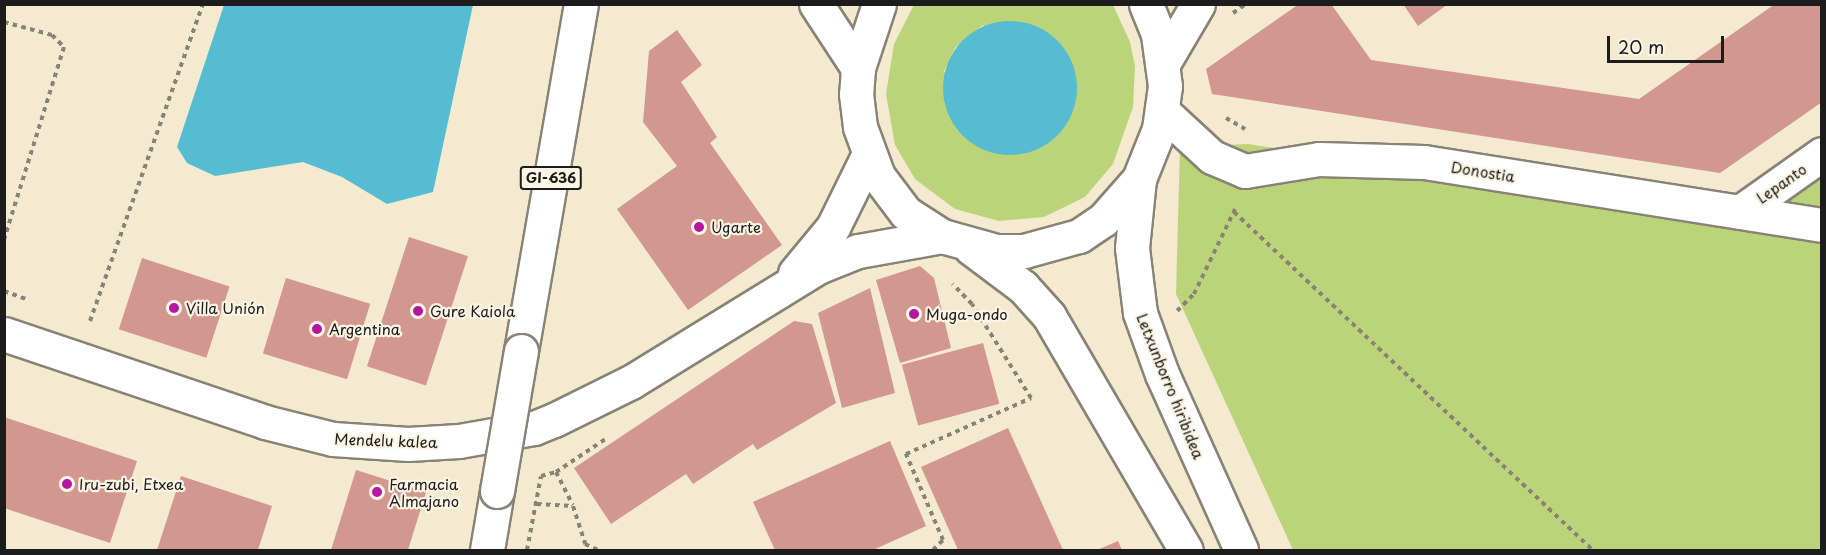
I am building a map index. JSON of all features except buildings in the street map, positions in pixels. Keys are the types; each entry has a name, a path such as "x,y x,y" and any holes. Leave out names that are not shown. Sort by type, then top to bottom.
{"main road":[{"name":"GI-636","path":"487,550 581,4"},
{"path":"816,4 858,68"},
{"path":"879,4 858,68 860,127 868,156 892,197 906,213 954,240 1023,287 1049,316 1186,550"},
{"path":"954,240 1023,251 1079,236 1103,220 1139,179 1150,156 1162,111 1164,62 1146,4"},
{"path":"1164,62 1198,4"},
{"name":"Donostia","path":"1162,111 1212,157 1245,171 1319,159 1424,162 1821,225"},
{"name":"Lepanto","path":"1740,212 1821,154"},
{"name":"Mendelu kalea","path":"781,288 833,227 868,156"},
{"name":"Letxunborro hiribidea","path":"1139,179 1132,248 1140,313 1162,374 1241,550"},
{"name":"Mendelu kalea","path":"4,334 265,422 333,439 408,444 459,441 525,430 554,420 631,382 781,288 858,251 954,240"}],"path":[{"path":"81,318 92,322 203,4"},
{"path":"4,22 52,34 64,47 4,240"},
{"path":"1234,212 1593,550"},
{"path":"933,550 943,540 906,454 1031,398 972,304 947,278"},
{"path":"4,291 30,301"},
{"path":"556,472 573,506 585,544 598,550"},
{"path":"527,550 537,504 573,506"}],"green space":[{"path":"914,5 1113,5 1130,42 1135,66 1133,107 1113,164 1085,197 1044,217 999,221 955,209 915,179 895,145 886,94 894,44","holes":["983,25 1024,154 999,154 944,71 955,48"]},
{"path":"1248,144 1821,236 1821,550 1293,550 1176,294 1180,147"},
{"path":"1821,154 1821,225 1740,212"}],"water":[{"path":"224,5 473,5 433,192 387,204 342,177 303,162 215,176 187,163 177,147"},
{"path":"1010,21 1036,26 1058,40 1072,62 1077,88 1072,114 1058,136 1036,150 1010,155 984,150 962,136 948,114 943,88 948,62 962,40 984,26"}],"place":[{"name":"Ugarte","path":"699,227"},
{"name":"Villa Unión","path":"174,308"},
{"name":"Gure Kaiola","path":"418,311"},
{"name":"Muga-ondo","path":"914,314"},
{"name":"Argentina","path":"317,329"},
{"name":"Iru-zubi, Etxea","path":"67,484"},
{"name":"Farmacia Almajano","path":"377,492"}]}
